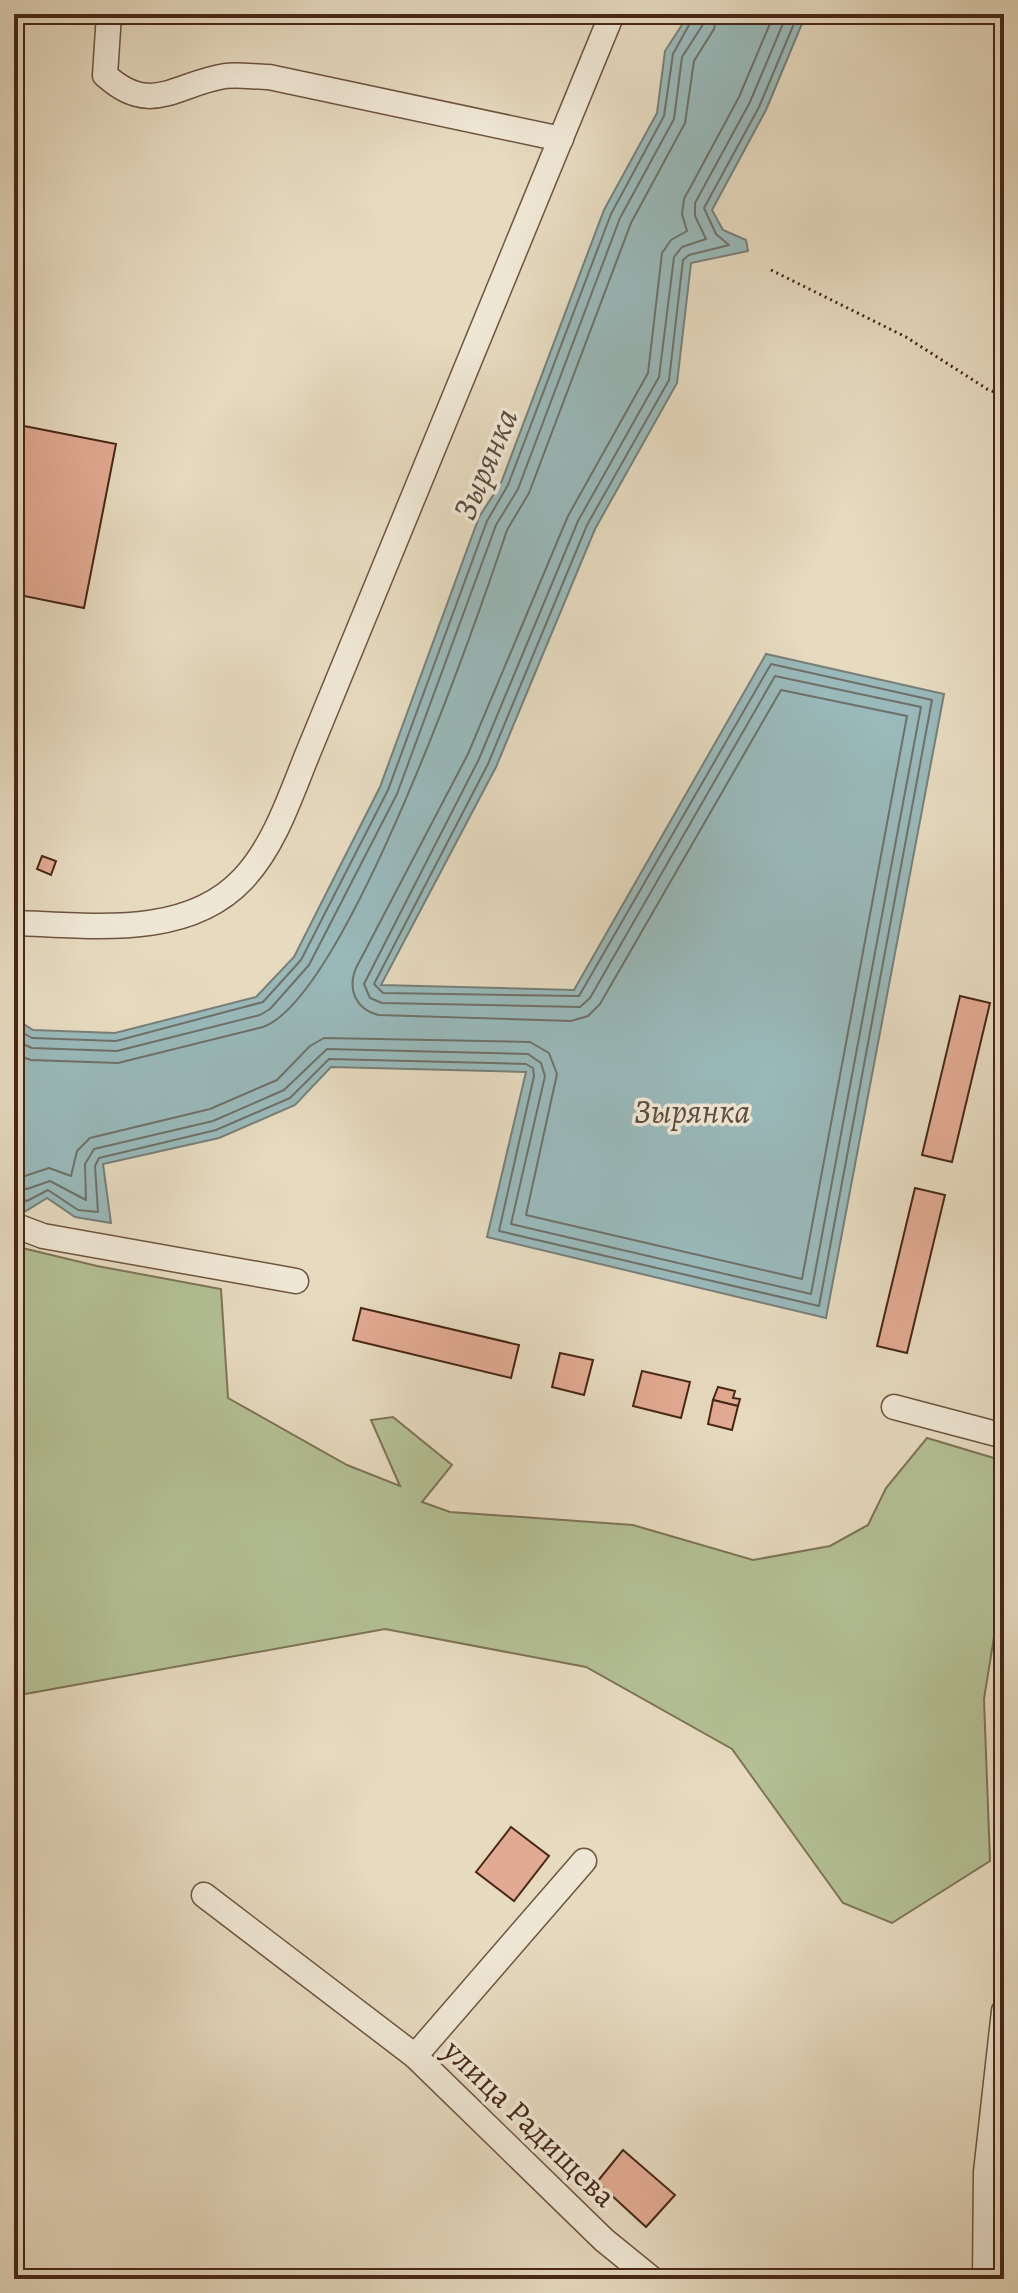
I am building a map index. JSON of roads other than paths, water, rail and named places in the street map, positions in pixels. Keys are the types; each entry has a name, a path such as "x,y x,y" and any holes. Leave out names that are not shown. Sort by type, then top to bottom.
{"street":[{"path":"109,14 105,75 125,93 153,96 226,76 269,77 561,139"},
{"path":"14,923 149,923 203,909 243,879 275,830 612,14"},
{"path":"14,1225 43,1236 296,1281"},
{"path":"894,1407 1004,1436"},
{"name":"улица Радищева","path":"584,1861 415,2056 604,2240 652,2279"},
{"path":"204,1895 415,2056"},
{"path":"985,2279 986,2172 1004,2011"}],"water":[{"name":"Зырянка","path":"689,14 806,14 766,110 712,210 723,230 746,240 748,251 691,263 677,383 595,529 496,767 381,985 574,990 766,654 944,694 826,1318 487,1237 526,1072 331,1067 295,1105 219,1138 103,1164 111,1223 75,1217 47,1198 26,1211 14,1203 14,1018 33,1030 115,1033 256,997 294,957 380,787 479,517 501,483 604,210 657,113 665,51"}]}
